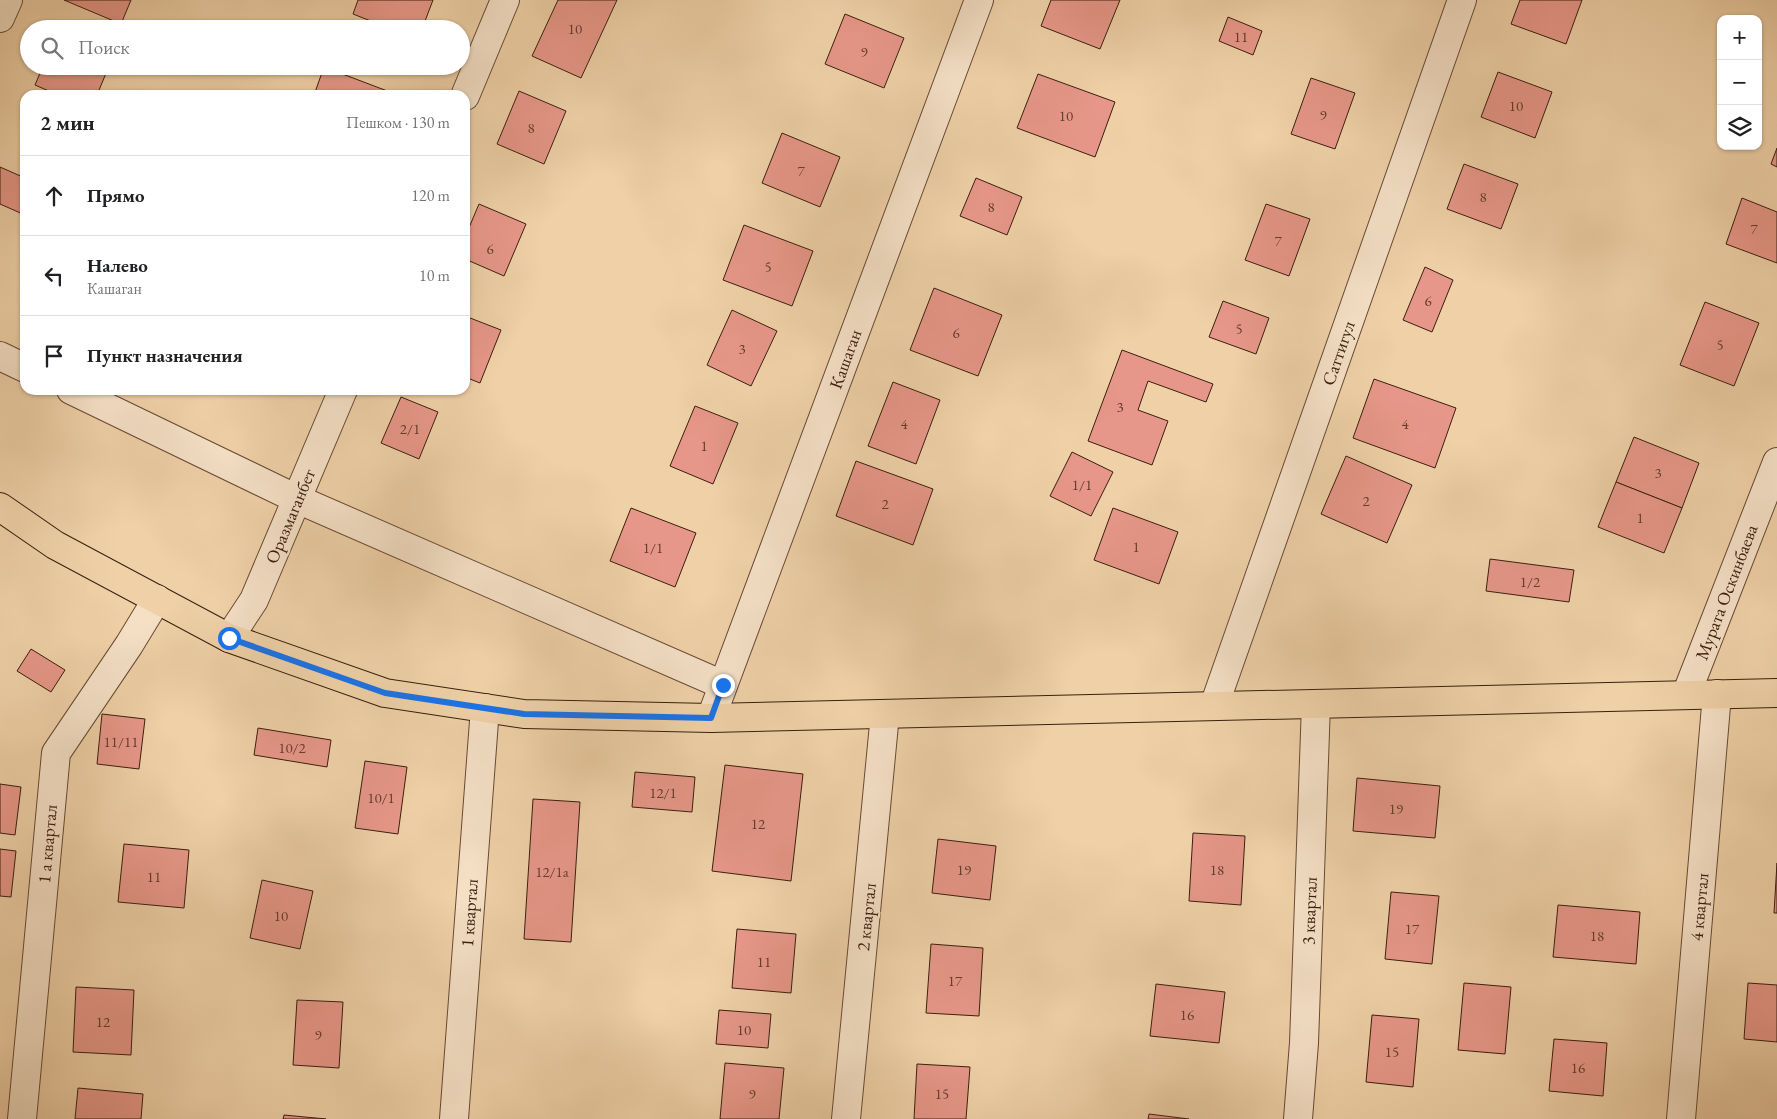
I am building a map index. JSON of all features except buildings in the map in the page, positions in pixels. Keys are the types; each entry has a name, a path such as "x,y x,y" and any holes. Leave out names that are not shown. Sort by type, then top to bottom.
{"main road":[{"path":"0,507 55,544 229,638 385,693 524,714 711,718 1777,693"}],"street":[{"path":"0,18 8,0"},
{"path":"468,90 505,0"},
{"name":"Кашаган","path":"711,718 979,0"},
{"name":"Саттигул","path":"1214,706 1462,0"},
{"path":"0,356 20,366"},
{"path":"81,395 297,500 723,685"},
{"name":"Оразмаганбет","path":"229,638 254,600 341,395"},
{"name":"Мурата Оскинбаева","path":"1686,695 1777,462"},
{"name":"1 а квартал","path":"22,1119 56,753 157,599"},
{"name":"4 квартал","path":"1681,1119 1717,694"},
{"name":"3 квартал","path":"1298,1119 1304,1043 1316,704"},
{"name":"1 квартал","path":"454,1119 485,708"},
{"name":"2 квартал","path":"846,1119 886,714"}],"route":[{"path":"229,638 385,693 524,714 711,718 723,685"}]}
